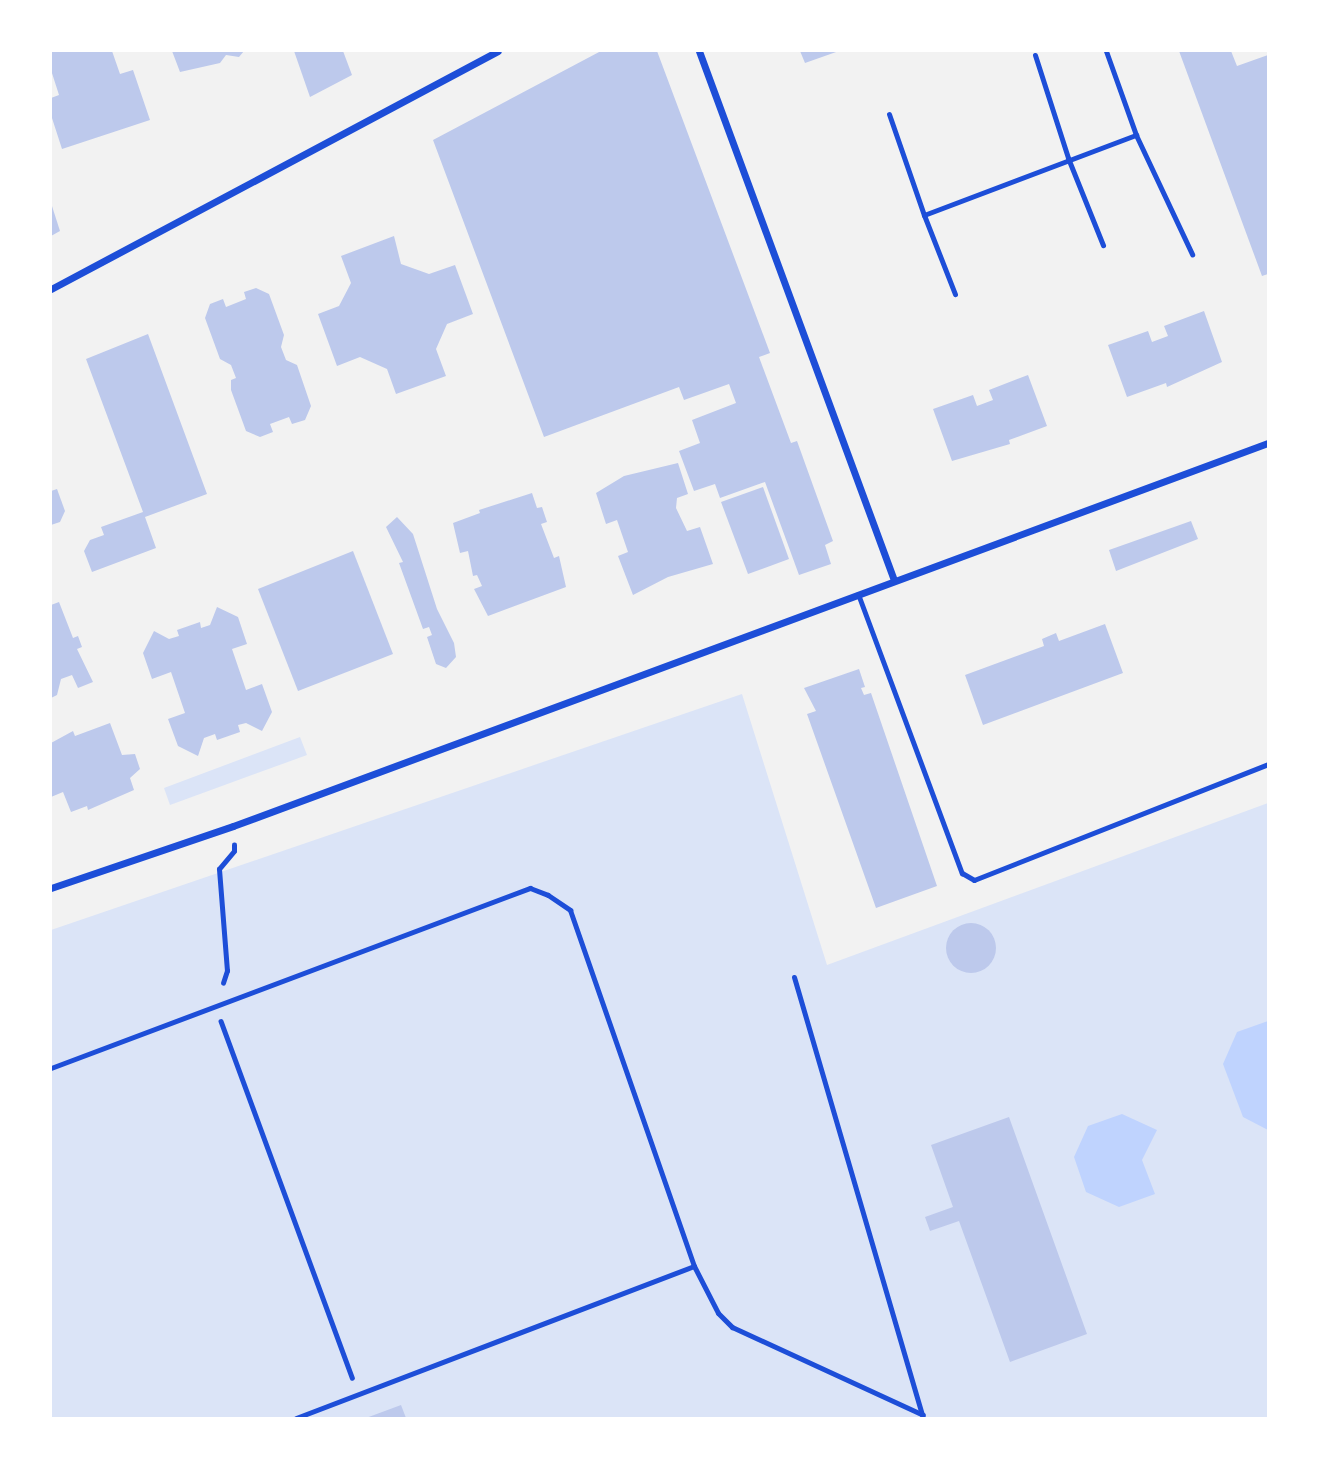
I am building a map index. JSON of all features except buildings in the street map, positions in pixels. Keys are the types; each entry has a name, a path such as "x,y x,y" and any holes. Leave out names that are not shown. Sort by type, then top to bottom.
{"street":[{"path":"51,289 498,51"},
{"path":"699,51 894,580"},
{"path":"51,888 233,826 1268,443"}],"lane":[{"path":"1107,51 1136,135 1192,254"},
{"path":"1035,55 1068,158 1103,245"},
{"path":"889,114 955,294"},
{"path":"924,215 1068,158 1136,135"},
{"path":"858,594 962,873 974,880 1268,764"},
{"path":"51,1068 530,888 548,895 570,910 694,1266 718,1313 732,1327 923,1417"},
{"path":"794,977 923,1417"},
{"path":"296,1418 694,1266"}],"path":[{"path":"233,826 234,851 219,869 227,971 216,1007 357,1395"}],"shaded area":[{"path":"742,694 827,965 1268,803 1268,1418 51,1418 51,930"},
{"path":"300,737 307,755 170,805 164,788"}],"water":[{"path":"1268,1021 1268,1130 1243,1117 1223,1064 1237,1032"},
{"path":"1122,1114 1157,1130 1142,1160 1155,1194 1119,1207 1086,1192 1074,1157 1088,1126"}]}
